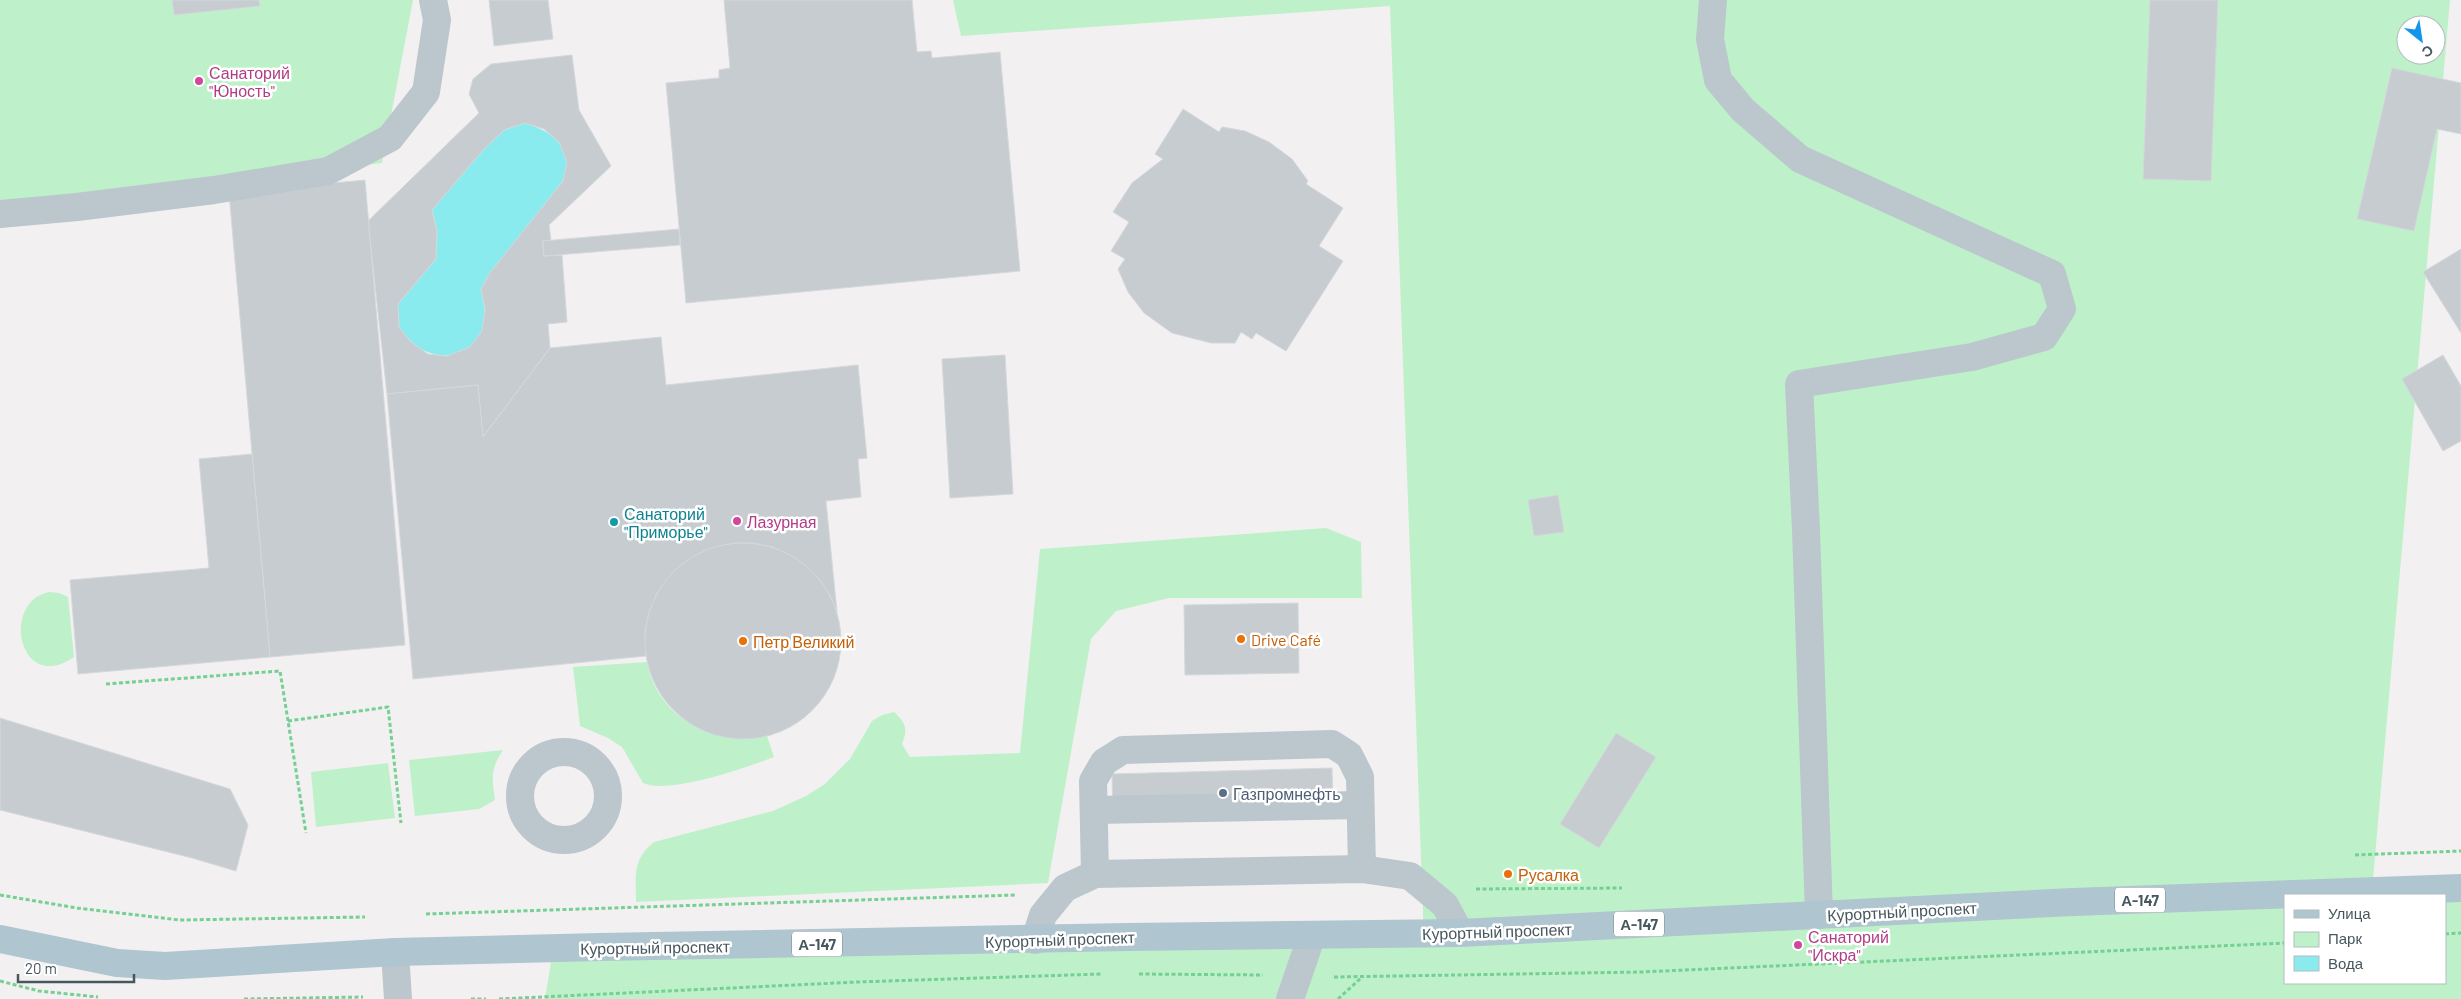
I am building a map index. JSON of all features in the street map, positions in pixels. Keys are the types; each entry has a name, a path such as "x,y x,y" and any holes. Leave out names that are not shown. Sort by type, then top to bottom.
{"main road":[{"name":"Курортный проспект","path":"2295,894 2461,888"},
{"name":"Курортный проспект","path":"0,939 117,963 165,966 395,952 1128,937 1460,933 2073,902 2284,894"}],"street":[{"path":"0,214 78,207 214,190 328,171 390,138 426,92 437,20 433,0"},
{"path":"1714,0 1710,39 1718,80 1743,110 1800,159 2052,274 2062,309 2044,338 1972,357 1799,384 1806,530 1819,916"},
{"path":"1095,874 1093,781 1104,762 1123,750 1332,744 1349,754 1360,777 1362,869"},
{"path":"1094,810 1360,805"},
{"path":"1035,940 1043,916 1065,888 1095,874 1362,869 1410,876 1445,905 1460,933"},
{"path":"1294,987 1312,935"},
{"path":"395,952 398,998"}],"path":[{"path":"106,684 280,671 306,833"},
{"path":"288,721 388,707 401,823"},
{"path":"2353,855 2461,851"},
{"path":"0,895 76,908 179,920 368,917"},
{"path":"417,915 601,907"},
{"path":"2446,934 2461,933"},
{"path":"1136,974 1294,987 1362,978 1641,972 2284,943"},
{"path":"499,999 857,982 1106,974"},
{"path":"1338,999 1362,978"},
{"path":"0,981 39,991 104,997"},
{"path":"244,999 398,998"},
{"path":"471,999 486,999"}],"green space":[{"name":"Санаторий \"Юность\"","path":"0,0 413,0 382,163 0,208"},
{"path":"953,0 2450,0 2446,46 2446,15 2396,15 2396,65 2444,65 2372,891 2461,891 2461,999 545,999 551,962 978,939 1424,941 1390,6 961,36"},
{"path":"1326,528 1361,542 1362,598 1169,598 1116,611 1091,639 1048,883 636,902 636,876 639,862 642,855 654,842 773,811 806,796 825,784 850,759 872,721 882,715 894,712 905,726 902,744 910,757 1020,753 1040,549"},
{"path":"49,592 59,593 68,597 74,657 55,666 40,664 29,656 22,642 21,627 24,612 34,599"},
{"path":"647,662 653,682 663,699 676,713 691,724 709,732 747,738 767,736 774,757 728,773 689,783 655,786 643,783 622,747 608,738 580,726 573,667"},
{"path":"503,750 493,774 495,800 479,809 415,816 409,760"},
{"path":"388,763 395,818 316,827 311,772"}],"water":[{"path":"525,123 546,132 562,147 567,163 563,181 481,289 485,315 482,331 475,342 457,354 435,354 424,350 414,344 398,325 398,304 436,259 437,231 432,210 484,149 504,130"}],"building":[{"path":"172,0 259,0 260,6 174,15"},
{"path":"489,0 548,0 553,39 494,46"},
{"path":"724,0 912,0 917,52 931,51 932,58 1000,52 1020,271 686,303 666,83 719,78 719,70 730,68"},
{"path":"2150,0 2218,0 2211,181 2143,179"},
{"path":"572,55 579,110 611,166 549,225 551,241 543,241 544,256 562,255 567,322 548,324 550,348 483,437 478,385 387,394 368,221 479,113 469,94 473,79 491,64","holes":["525,123 544,129 559,142 567,162 563,181 489,274 481,289 485,309 482,331 470,347 447,356 428,354 410,341 399,327 398,304 436,259 437,231 432,210 484,149 504,130"]},
{"path":"2392,68 2461,83 2461,134 2437,129 2414,231 2357,219"},
{"path":"1183,109 1219,132 1222,127 1245,131 1269,142 1292,159 1308,181 1306,184 1343,208 1319,246 1343,261 1286,351 1256,333 1252,339 1241,332 1235,343 1211,343 1172,333 1144,313 1128,292 1118,269 1125,259 1111,251 1129,222 1113,212 1132,183 1163,159 1155,154"},
{"path":"365,180 405,645 270,657 229,193"},
{"path":"679,229 680,245 544,256 543,241"},
{"path":"2461,249 2461,333 2423,272"},
{"name":"Санаторий \"Приморье\"","path":"661,337 666,385 858,365 867,458 858,459 861,497 826,501 837,612 830,595 819,579 805,565 790,555 772,547 753,543 733,543 697,555 681,565 667,579 656,595 649,613 645,632 646,656 413,679 387,394 478,385 483,437 550,348"},
{"path":"1005,355 1013,494 950,498 942,359"},
{"path":"2443,355 2461,386 2461,441 2443,451 2402,379"},
{"path":"252,454 270,657 78,674 70,580 209,568 199,459"},
{"path":"1558,495 1564,532 1534,536 1528,500"},
{"path":"743,543 771,547 789,555 805,565 819,579 837,613 841,641 837,669 829,687 819,703 805,717 771,735 743,739 715,735 697,727 681,717 667,703 649,669 645,641 649,613 657,595 667,579 681,565 715,547"},
{"name":"Drive Café","path":"1298,603 1299,673 1185,675 1184,605"},
{"path":"0,718 230,789 248,825 236,871 192,858 0,810"},
{"path":"1616,733 1656,757 1599,848 1560,824"},
{"name":"Газпромнефть","path":"1332,768 1333,813 1113,819 1112,774"}],"place":[{"name":"Санаторий \"Юность\"","path":"199,81"},
{"name":"Лазурная","path":"737,521"},
{"name":"Санаторий \"Приморье\"","path":"614,522"},
{"name":"Drive Café","path":"1241,639"},
{"name":"Петр Великий","path":"743,641"},
{"name":"Газпромнефть","path":"1223,793"},
{"name":"Русалка","path":"1508,874"},
{"name":"Санаторий \"Искра\"","path":"1798,945"}]}
